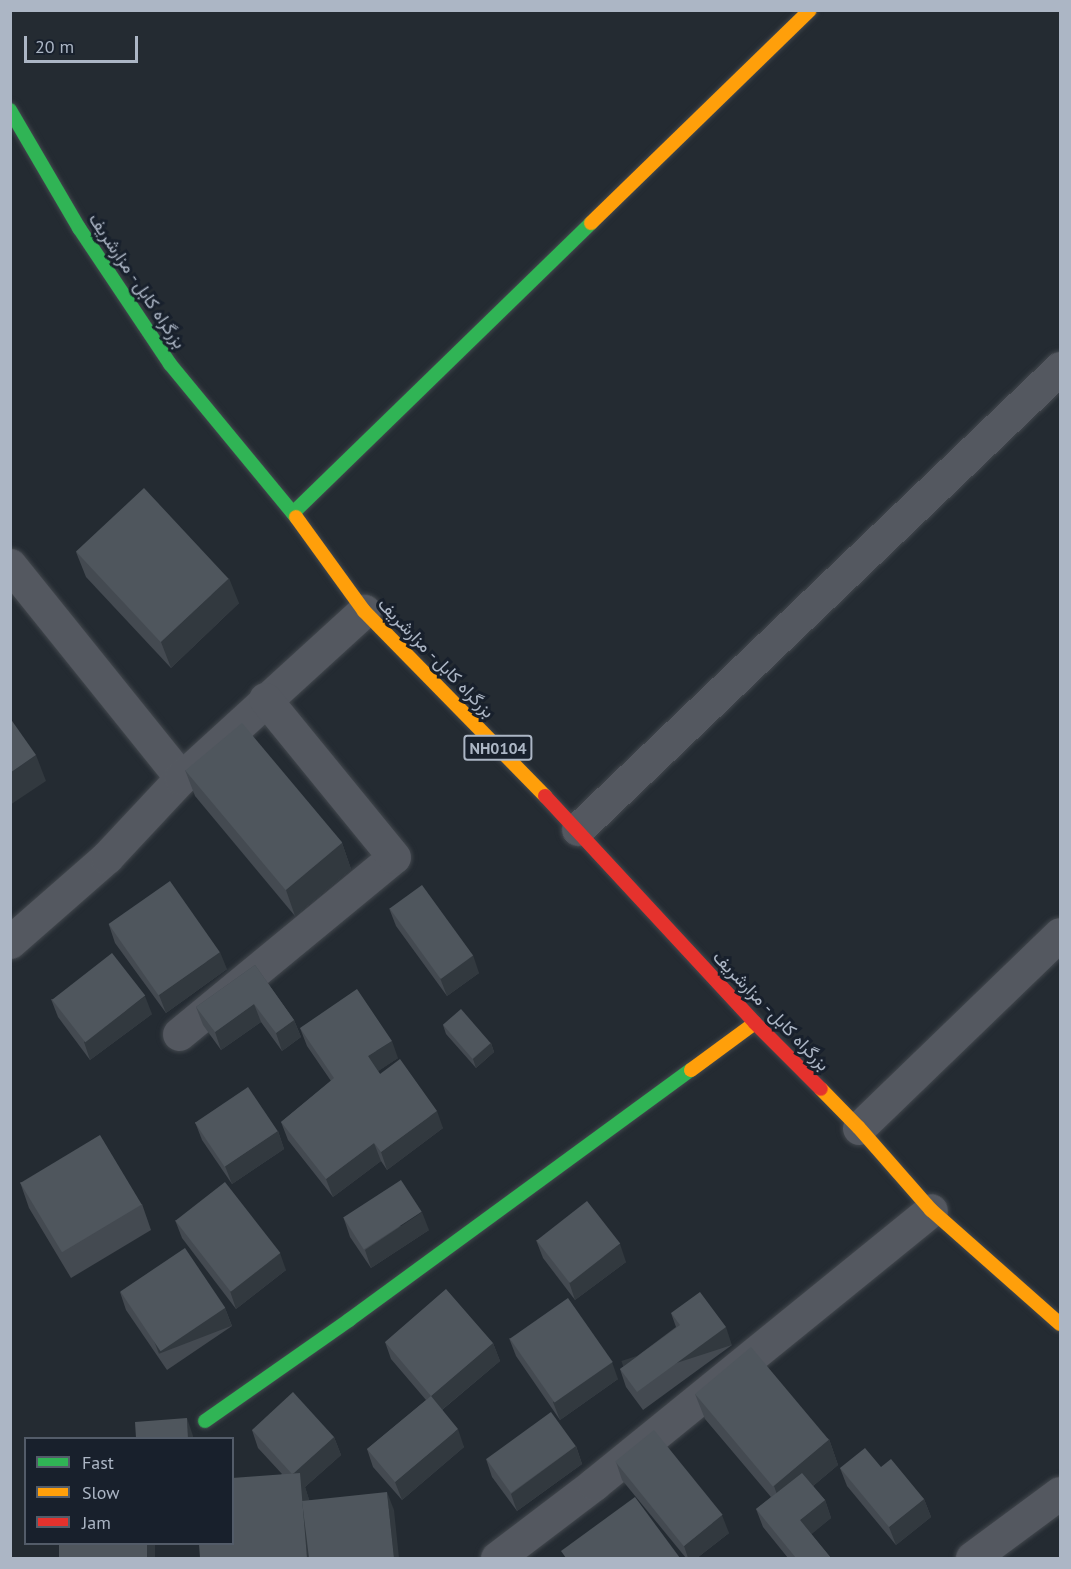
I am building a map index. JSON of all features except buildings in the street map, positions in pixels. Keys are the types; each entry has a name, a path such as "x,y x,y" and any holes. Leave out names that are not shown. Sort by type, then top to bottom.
{"main road":[{"path":"292,513 810,10"},
{"name":"بزرگراه کابل - مزارشریف","path":"10,110 79,228 170,364 292,513 364,611 578,829 755,1023 859,1128 931,1210 1060,1324"},
{"path":"205,1422 349,1320 755,1023"}],"street":[{"path":"578,829 1060,368"},
{"path":"10,565 181,778"},
{"path":"10,942 107,857 181,778 364,611"},
{"path":"179,1034 394,857 265,699"},
{"path":"859,1128 1060,934"},
{"path":"496,1558 594,1484 931,1210"},
{"path":"972,1558 1060,1493"}],"traffic: fast":[{"path":"10,110 79,228 170,364 296,517"},
{"path":"293,513 591,223"},
{"path":"205,1421 349,1320 691,1070"}],"traffic: slow":[{"path":"591,223 810,10"},
{"path":"296,517 364,611 545,796"},
{"path":"691,1070 755,1023"},
{"path":"821,1089 859,1128 931,1210 1060,1324"}],"traffic: jam":[{"path":"545,796 755,1023 821,1089"}]}
